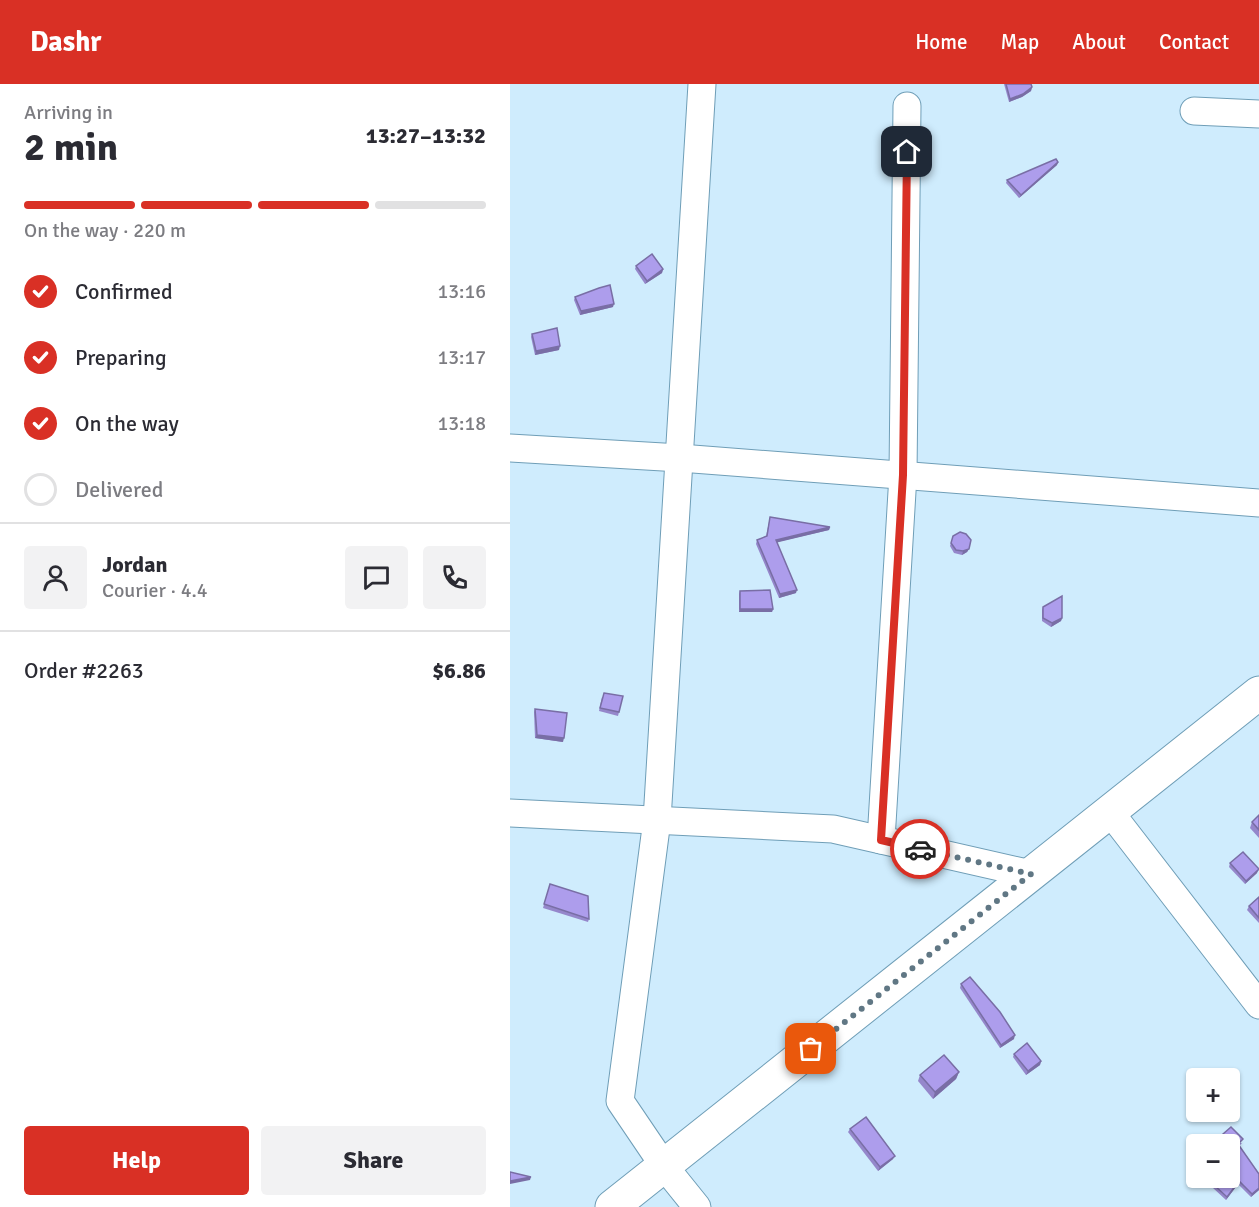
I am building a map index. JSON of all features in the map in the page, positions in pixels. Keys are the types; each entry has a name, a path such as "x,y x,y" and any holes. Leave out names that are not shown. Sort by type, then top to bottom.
{"street":[{"path":"697,1207 664,1166 620,1101 657,820 702,84"},
{"path":"881,840 903,475 907,106"},
{"path":"1194,111 1259,114"},
{"path":"510,448 680,458 1259,503"},
{"path":"612,1207 1259,693"},
{"path":"1110,812 1259,1005"},
{"path":"510,813 833,829 1031,874"}],"building":[{"path":"1006,84 1031,84 1032,87 1023,94 1010,99"},
{"path":"1056,159 1058,162 1021,195 1007,180"},
{"path":"652,254 663,269 647,281 636,266"},
{"path":"610,285 614,304 581,311 575,297"},
{"path":"557,328 560,346 536,351 532,334"},
{"path":"770,517 830,527 776,540 797,590 780,594 757,540 767,536"},
{"path":"960,532 966,534 971,540 969,549 963,551 956,550 951,543 953,536"},
{"path":"770,590 773,609 740,609 740,591"},
{"path":"1062,596 1062,618 1052,623 1043,618 1043,607"},
{"path":"604,693 623,696 619,712 600,708"},
{"path":"535,709 567,713 564,738 537,735"},
{"path":"1259,815 1259,830 1252,822"},
{"path":"1243,852 1259,869 1246,881 1230,863"},
{"path":"550,884 588,896 589,919 544,904"},
{"path":"1259,897 1259,918 1249,906"},
{"path":"970,977 1000,1012 1015,1035 1001,1045 961,984"},
{"path":"1027,1043 1041,1061 1028,1071 1014,1054"},
{"path":"944,1055 959,1072 935,1092 920,1075"},
{"path":"866,1117 895,1156 880,1167 850,1129"},
{"path":"1231,1127 1238,1134 1223,1134"},
{"path":"1240,1147 1259,1174 1259,1188 1252,1194 1240,1182"},
{"path":"510,1172 531,1177 510,1181"},
{"path":"1217,1188 1234,1188 1227,1197"}],"way so far":[{"path":"811,1049 1031,874 920,849"}],"route":[{"path":"907,152 903,475 881,840 920,849"}]}
